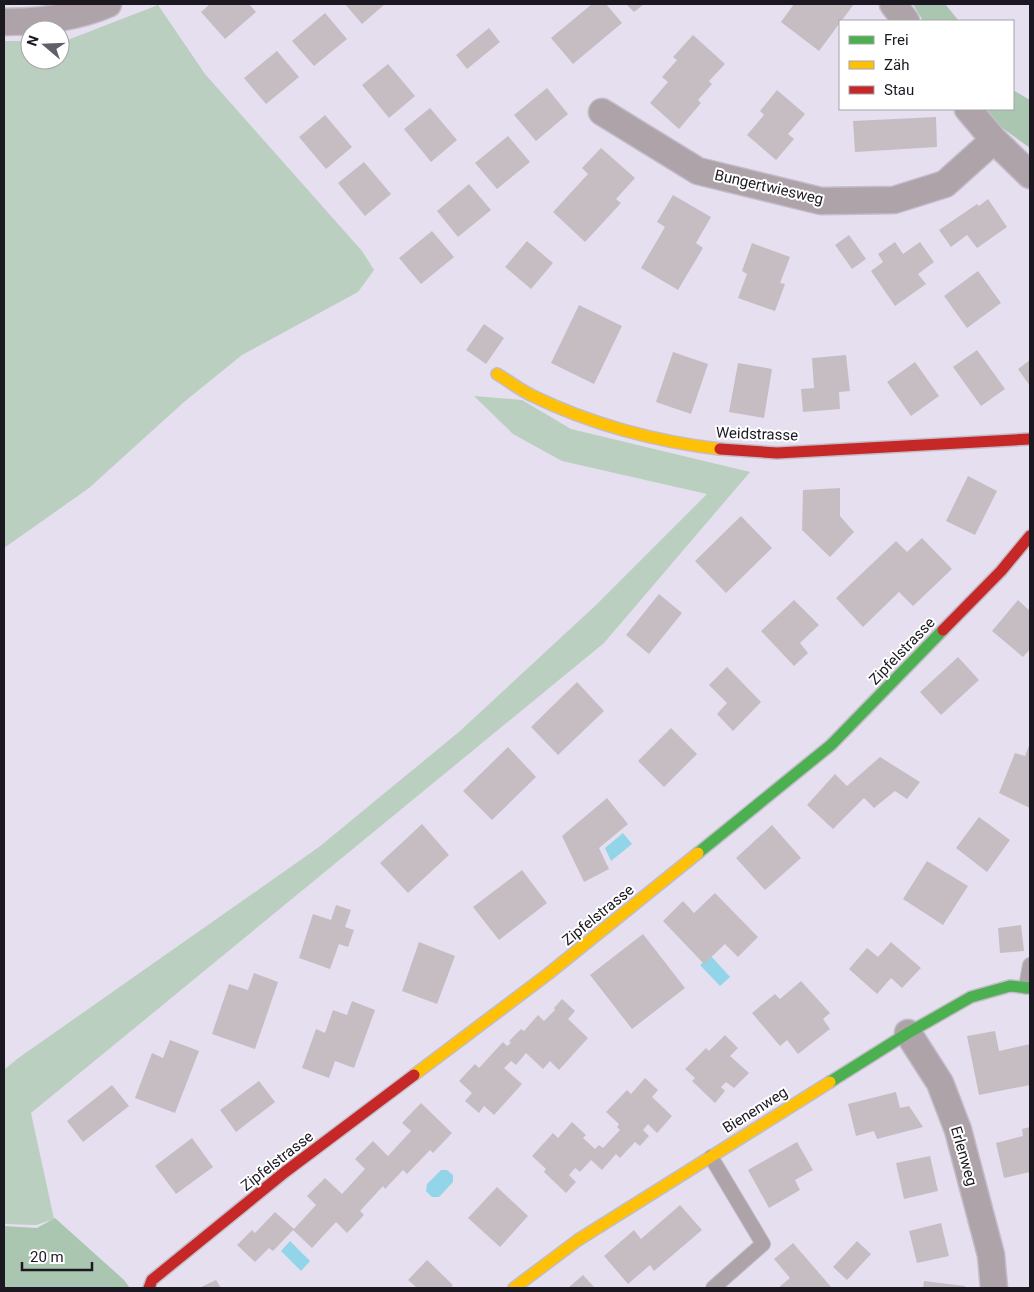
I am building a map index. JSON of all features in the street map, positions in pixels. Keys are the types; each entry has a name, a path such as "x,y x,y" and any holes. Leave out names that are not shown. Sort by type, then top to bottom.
{"street":[{"path":"4,22 38,22 94,10 108,4"},
{"path":"893,4 905,20"},
{"path":"969,110 994,140 1030,175"},
{"name":"Bungertwiesweg","path":"602,112 698,171 821,200 894,200 945,184 994,140"},
{"name":"Weidstrasse","path":"497,374 532,396 607,426 662,440 718,449 777,453 1030,439"},
{"name":"Zipfelstrasse","path":"150,1284 285,1172 548,974 831,745 1001,571 1030,536"},
{"name":"Bienenweg","path":"514,1288 578,1240 908,1033 971,997 1010,986 1028,988"},
{"name":"Erlenweg","path":"908,1033 940,1083 958,1130 991,1255 994,1288"}],"lane":[{"name":"Bienenweg","path":"1028,988 1030,965"},
{"path":"711,1157 763,1244 713,1288"}],"green space":[{"path":"913,4 945,4 958,20 922,20"},
{"path":"158,5 205,74 362,251 374,270 358,292 242,355 184,402 89,488 4,548 4,41 20,41 20,70 70,70 70,39"},
{"path":"1014,91 1030,100 1030,148 977,110 1014,110"},
{"path":"474,396 522,400 571,429 750,472 604,643 31,1113 54,1219 36,1225 4,1224 4,1070 319,847 460,731 595,606 707,494 562,461 513,434"},
{"path":"55,1218 124,1280 130,1288 4,1288 4,1226 37,1228"}],"water":[{"path":"623,833 632,844 611,861 605,848"},
{"path":"711,956 730,977 720,986 700,965"},
{"path":"441,1170 447,1170 453,1175 453,1182 439,1197 432,1197 426,1191 427,1184"},
{"path":"290,1241 310,1261 301,1271 281,1251"}],"building":[{"path":"210,4 249,4 256,12 225,39 201,12"},
{"path":"345,4 385,4 362,24"},
{"path":"592,4 606,4 622,23 573,64 551,38"},
{"path":"626,4 644,4 634,12"},
{"path":"794,4 854,4 842,20 839,20 839,24 819,51 781,22"},
{"path":"325,13 347,39 314,66 292,41"},
{"path":"489,28 500,42 467,69 456,55"},
{"path":"693,35 725,64 709,81 712,84 698,100 701,103 679,129 650,103 668,82 662,77 677,60 673,57"},
{"path":"277,51 299,77 266,104 244,78"},
{"path":"388,64 415,96 389,118 362,85"},
{"path":"547,88 568,114 536,141 514,115"},
{"path":"777,90 805,114 788,134 794,139 776,160 747,135 764,115 760,111"},
{"path":"430,108 457,140 431,162 404,129"},
{"path":"325,115 352,147 326,169 299,137"},
{"path":"936,117 937,147 855,152 853,121"},
{"path":"508,136 530,162 497,189 475,163"},
{"path":"601,148 635,178 616,199 621,203 585,242 553,212 588,174 582,168"},
{"path":"364,162 391,194 365,216 338,183"},
{"path":"469,184 491,210 458,237 437,211"},
{"path":"673,195 711,217 696,243 703,248 678,290 641,268 665,227 657,222"},
{"path":"988,199 1007,227 977,248 967,235 951,247 939,230 977,204 979,206"},
{"path":"432,231 454,257 421,284 399,258"},
{"path":"849,235 866,259 852,269 835,245"},
{"path":"527,241 553,263 531,289 505,267"},
{"path":"895,242 903,254 920,242 934,262 918,274 926,284 895,306 871,271 883,262 878,254"},
{"path":"752,243 790,257 780,283 785,284 775,311 738,298 747,274 742,271"},
{"path":"978,271 1001,303 967,328 944,296"},
{"path":"579,305 622,326 594,384 551,363"},
{"path":"484,324 504,338 486,364 466,350"},
{"path":"977,350 1005,389 981,406 953,367"},
{"path":"673,352 708,364 691,414 656,402"},
{"path":"846,355 850,391 839,392 840,409 803,412 801,389 814,388 812,358"},
{"path":"1030,360 1030,386 1018,369"},
{"path":"915,362 939,396 911,416 887,382"},
{"path":"738,363 772,369 764,418 729,412"},
{"path":"968,476 997,491 975,535 946,521"},
{"path":"840,488 840,516 854,532 830,557 802,530 803,490"},
{"path":"741,516 772,548 726,593 695,561"},
{"path":"922,538 952,569 913,606 899,592 863,627 836,598 896,541 907,552"},
{"path":"659,594 682,613 649,654 626,635"},
{"path":"794,600 819,625 800,643 808,653 794,666 761,631"},
{"path":"1018,600 1030,611 1030,649 1023,657 992,631"},
{"path":"958,657 979,680 941,715 920,692"},
{"path":"727,667 761,702 733,731 717,714 727,703 709,685"},
{"path":"577,682 604,711 558,755 531,727"},
{"path":"671,728 697,754 664,787 638,761"},
{"path":"1030,743 1030,808 999,793 1015,753 1025,756"},
{"path":"508,747 536,777 492,820 463,791"},
{"path":"880,757 920,782 907,799 895,791 874,808 864,798 833,829 807,805 835,774 847,786"},
{"path":"607,798 628,824 599,848 609,869 584,882 562,836"},
{"path":"979,817 1010,840 987,872 956,848"},
{"path":"422,824 449,855 408,893 380,863"},
{"path":"772,825 801,858 765,890 736,858"},
{"path":"927,861 968,886 943,925 903,899"},
{"path":"522,870 547,903 499,940 473,907"},
{"path":"715,893 758,937 738,957 725,944 704,964 663,921 683,901 694,913"},
{"path":"336,905 351,910 345,927 354,930 348,947 339,944 330,969 299,958 313,914 331,920"},
{"path":"1021,925 1024,951 1000,953 998,928"},
{"path":"643,934 685,988 632,1029 590,975"},
{"path":"419,942 455,956 437,1004 402,991"},
{"path":"891,942 921,968 902,988 891,978 877,994 849,969 867,948 878,957"},
{"path":"254,973 278,982 255,1049 212,1034 229,984 248,990"},
{"path":"801,981 830,1013 823,1019 830,1029 798,1054 787,1040 780,1046 752,1013 775,994 780,999"},
{"path":"562,999 575,1011 568,1019 588,1038 559,1070 550,1061 543,1069 526,1053 516,1065 511,1061 504,1068 522,1084 494,1115 484,1106 479,1113 465,1101 472,1093 459,1081 475,1064 479,1068 503,1042 507,1046 511,1043 509,1041 521,1029 524,1031 538,1015 544,1021 555,1010 554,1008"},
{"path":"352,1001 375,1010 354,1068 335,1061 329,1078 302,1068 316,1029 325,1033 333,1010 347,1015"},
{"path":"995,1031 999,1051 1030,1044 1030,1085 979,1095 967,1036"},
{"path":"725,1035 738,1048 730,1056 749,1073 734,1088 726,1082 721,1087 725,1091 715,1103 692,1081 695,1078 685,1069 706,1048 709,1051"},
{"path":"170,1040 199,1051 175,1113 135,1098 152,1053 163,1058"},
{"path":"645,1078 658,1090 652,1097 672,1116 657,1133 648,1124 643,1130 649,1136 640,1146 635,1142 620,1158 616,1154 602,1170 591,1160 580,1172 575,1168 569,1175 576,1182 566,1193 544,1172 546,1169 532,1156 553,1133 558,1138 572,1122 586,1135 583,1138 595,1149 599,1145 603,1148 620,1130 617,1127 619,1124 606,1112 627,1090 631,1094"},
{"path":"259,1081 275,1102 236,1132 220,1110"},
{"path":"112,1085 129,1106 83,1142 67,1121"},
{"path":"896,1092 900,1108 909,1106 923,1127 877,1139 874,1131 856,1136 848,1104"},
{"path":"421,1103 452,1133 433,1153 430,1150 407,1174 403,1170 385,1189 383,1186 360,1211 364,1215 347,1233 336,1222 312,1248 293,1230 316,1205 307,1196 325,1178 342,1194 365,1169 355,1159 373,1141 388,1156 411,1131 402,1123"},
{"path":"1030,1127 1030,1172 1004,1178 996,1143 1023,1136 1022,1129"},
{"path":"192,1138 213,1167 176,1194 155,1166"},
{"path":"797,1142 813,1170 795,1180 800,1190 769,1208 748,1170"},
{"path":"930,1156 938,1191 904,1199 896,1163"},
{"path":"497,1187 528,1216 500,1247 468,1218"},
{"path":"680,1205 702,1230 654,1271 650,1265 628,1284 604,1256 634,1230 641,1239"},
{"path":"275,1212 294,1229 273,1251 269,1248 255,1262 237,1245 252,1230 255,1233"},
{"path":"941,1223 949,1256 917,1263 909,1231"},
{"path":"857,1241 871,1254 847,1280 833,1267"},
{"path":"793,1243 832,1288 778,1288 790,1278 774,1259"},
{"path":"427,1260 453,1285 451,1288 417,1288 408,1280"},
{"path":"583,1275 595,1288 568,1288"},
{"path":"216,1280 221,1288 199,1288"},
{"path":"924,1281 965,1286 965,1288 923,1288"}],"traffic: fast":[{"path":"698,853 831,745 943,630"},
{"path":"830,1082 908,1033 971,997 1010,986 1030,988"}],"traffic: slow":[{"path":"497,374 533,396 577,415 648,437 720,449"},
{"path":"414,1075 548,974 698,853"},
{"path":"514,1288 578,1240 830,1082"}],"traffic: jam":[{"path":"720,449 777,453 1030,439"},
{"path":"943,630 1001,571 1030,536"},
{"path":"149,1288 152,1280 285,1172 414,1075"}]}
